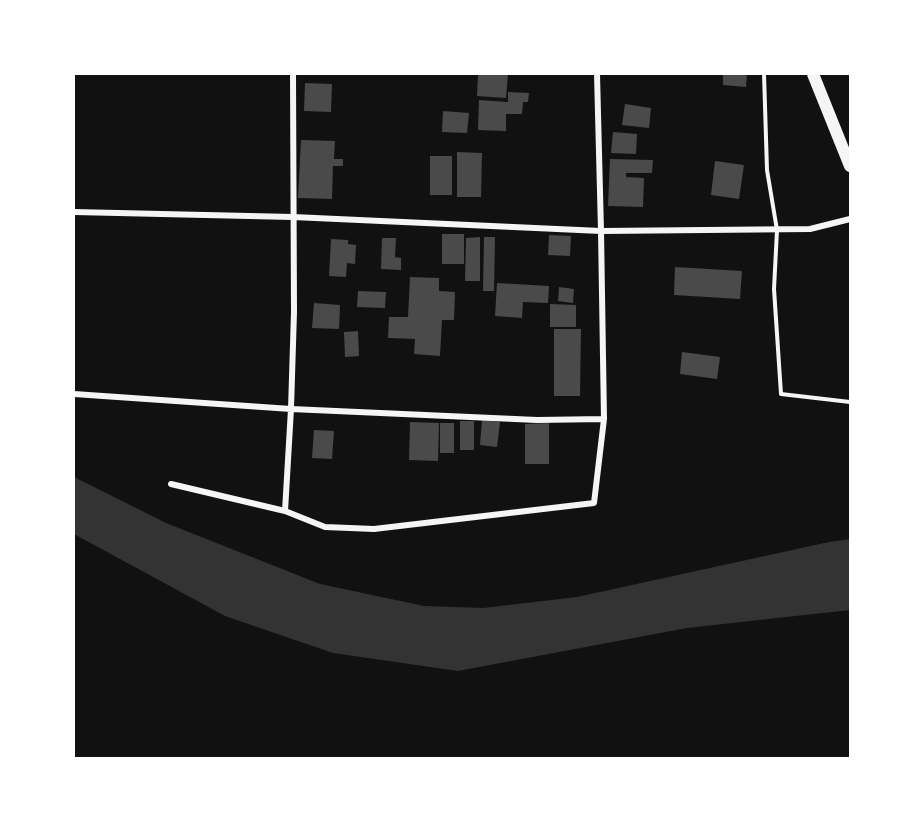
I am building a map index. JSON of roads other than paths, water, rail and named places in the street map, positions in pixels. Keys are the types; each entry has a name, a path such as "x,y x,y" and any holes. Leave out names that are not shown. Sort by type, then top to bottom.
{"highway":[{"path":"813,74 850,166"}],"street":[{"path":"285,512 294,312 292,74"},
{"path":"171,484 285,512 325,527 374,529 594,503 604,419 602,231 597,74"},
{"path":"74,212 293,217 602,231 810,229 850,219"},
{"path":"74,394 291,409 537,420 604,419"}],"lane":[{"path":"764,74 768,170 777,230 774,289 781,394 850,402"}]}
